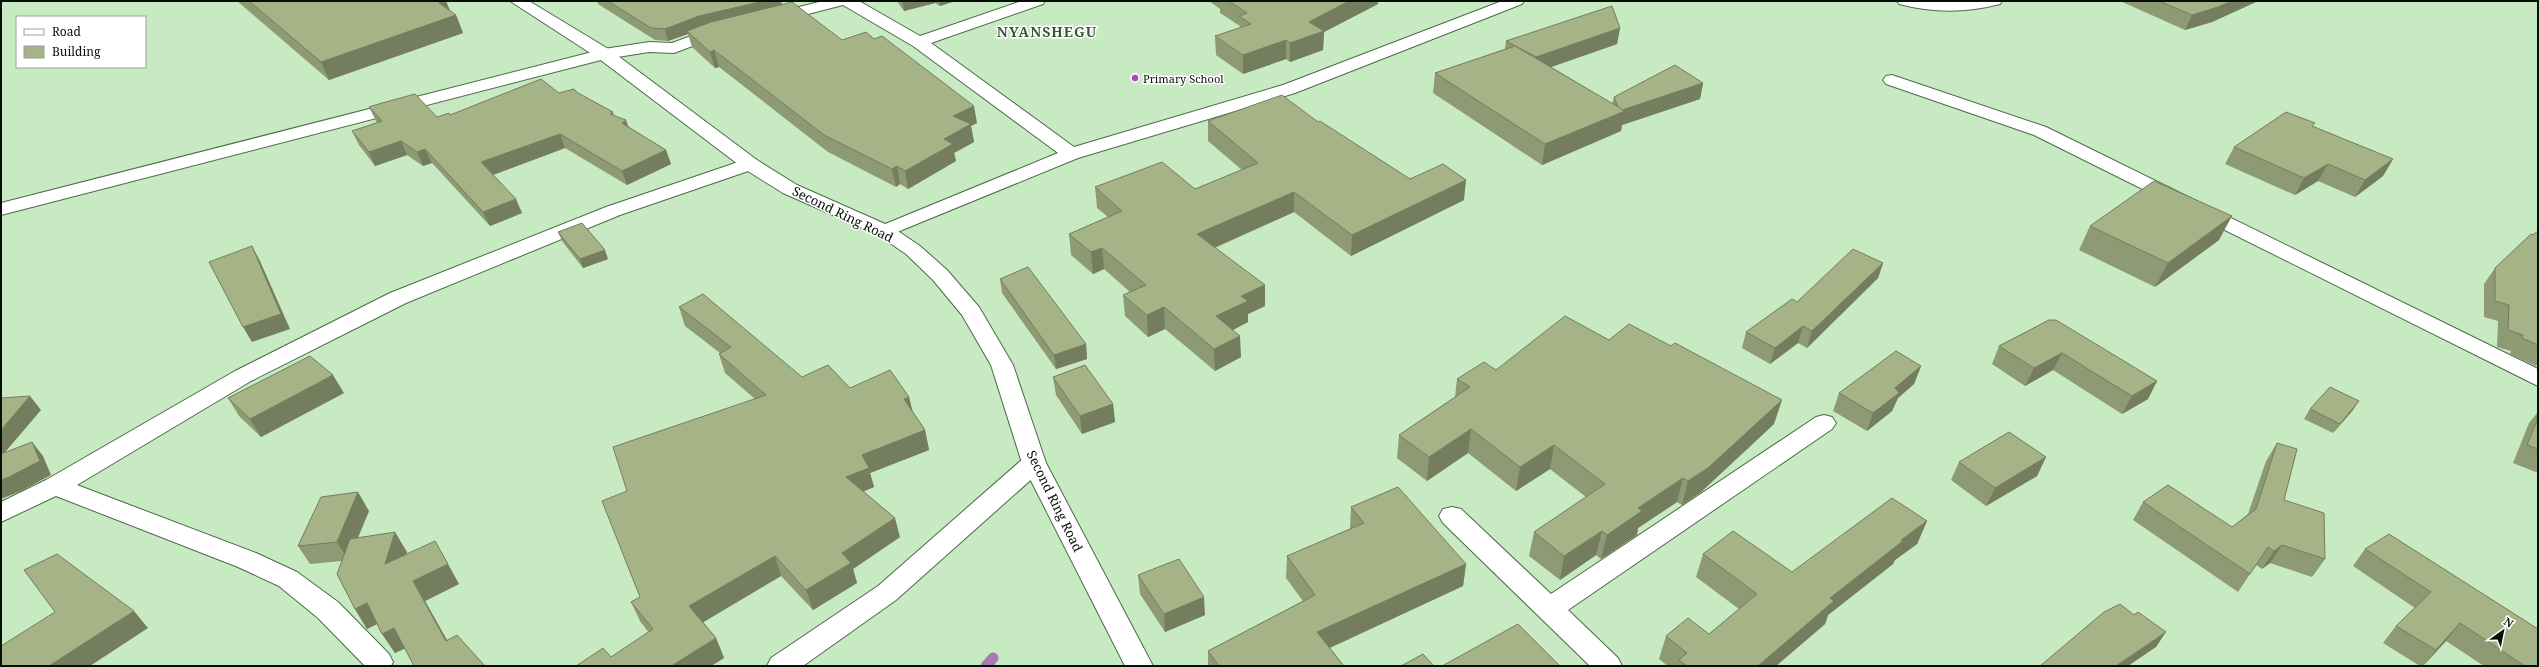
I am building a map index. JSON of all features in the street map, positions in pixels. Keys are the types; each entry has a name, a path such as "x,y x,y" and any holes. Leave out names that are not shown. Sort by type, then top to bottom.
{"street":[{"name":"Second Ring Road","path":"518,1 604,54 750,164 790,189 885,231 913,250 940,275 971,312 1002,365 1034,463 1139,666"},
{"path":"761,20 842,1"},
{"path":"847,1 919,42 1071,154"},
{"path":"919,42 1037,1"},
{"path":"885,231 1071,154 1289,89 1516,1"},
{"path":"1905,1 1919,5 1978,5 1994,1"},
{"path":"1,209 604,54 649,47 674,48 709,33 731,28"},
{"path":"1892,80 2040,131 2538,378"},
{"path":"1,513 55,486 243,376 398,298 613,211 750,164"},
{"path":"1548,610 1824,423"},
{"path":"781,666 887,593 1034,463"},
{"path":"55,486 247,560 288,579 328,610 379,662"},
{"path":"1452,516 1548,610 1608,666"}],"building":[{"path":"249,1 446,1 439,3 456,15 321,62"},
{"path":"608,1 764,1 699,16 665,29 651,28"},
{"path":"1229,1 1349,1 1309,22 1324,31 1290,43 1286,40 1243,55 1215,36 1251,24 1239,16 1247,13"},
{"path":"2159,1 2232,1 2192,15"},
{"path":"792,2 842,40 866,32 874,39 882,36 974,106 953,116 971,124 944,139 953,144 905,171 897,166 892,169 824,135 714,50 710,52 687,31 711,22"},
{"path":"1612,6 1620,28 1536,57 1506,41"},
{"path":"1515,46 1625,111 1545,144 1435,73"},
{"path":"1675,65 1703,83 1622,110 1618,107 1614,97"},
{"path":"541,79 559,93 574,89 578,93 613,112 610,114 626,120 622,123 666,150 622,171 560,134 481,162 516,199 483,212 425,149 417,152 401,141 369,152 352,131 382,121 369,107 382,103 415,94 437,117 449,113 450,115"},
{"path":"1282,95 1318,122 1320,121 1410,179 1443,164 1466,180 1352,235 1294,192 1197,234 1265,285 1241,296 1248,301 1216,316 1240,336 1214,349 1164,307 1147,315 1123,295 1146,285 1102,248 1091,252 1069,234 1122,211 1095,187 1162,162 1195,189 1258,163 1208,121"},
{"path":"2286,112 2315,123 2312,126 2393,159 2365,180 2328,164 2304,178 2234,147"},
{"path":"2154,181 2232,216 2168,263 2090,226"},
{"path":"582,223 605,250 580,259 558,232"},
{"path":"2538,231 2538,345 2522,338 2523,335 2508,330 2509,305 2495,301 2495,268 2531,234 2533,235"},
{"path":"252,246 281,314 243,327 209,262"},
{"path":"1853,249 1883,263 1812,331 1803,326 1775,348 1746,332 1792,299 1797,302"},
{"path":"1028,267 1086,344 1054,355 1000,279"},
{"path":"703,294 802,377 828,365 850,388 890,370 909,397 904,399 925,430 862,455 869,468 846,477 895,518 842,553 851,563 806,590 775,556 689,606 716,638 673,666 576,666 603,648 611,657 653,629 631,602 640,597 602,501 627,491 613,447 766,395 719,354 731,347 679,307"},
{"path":"1565,316 1609,340 1629,324 1671,346 1675,343 1782,400 1708,468 1688,481 1683,478 1638,508 1642,511 1607,535 1602,531 1564,556 1534,532 1605,484 1554,445 1520,467 1471,429 1429,457 1399,435 1470,387 1457,379 1484,362 1496,370"},
{"path":"2049,320 2056,320 2157,381 2132,396 2062,353 2034,368 1999,346"},
{"path":"1896,351 1921,366 1895,388 1899,393 1873,413 1839,393"},
{"path":"310,356 333,375 250,419 228,398"},
{"path":"1085,365 1113,404 1080,416 1053,377"},
{"path":"2330,387 2359,401 2340,424 2310,409"},
{"path":"30,396 1,430 1,398"},
{"path":"2538,418 2538,449 2527,445"},
{"path":"2009,432 2046,457 1995,488 1959,462"},
{"path":"32,442 40,461 1,480 1,454"},
{"path":"2277,443 2297,449 2284,500 2324,513 2325,559 2282,545 2274,551 2268,547 2250,574 2143,502 2168,485 2232,527 2256,509"},
{"path":"1398,487 1466,564 1317,632 1344,666 1219,666 1208,651 1315,595 1287,556 1364,523 1351,507"},
{"path":"358,492 337,542 298,546 321,497"},
{"path":"1892,498 1927,521 1901,540 1903,541 1830,598 1834,601 1758,666 1687,666 1679,660 1687,653 1666,636 1688,618 1709,634 1757,594 1703,554 1733,531 1792,572"},
{"path":"395,532 385,564 435,541 448,564 413,581 446,641 457,635 485,666 414,666 394,628 382,634 367,603 355,609 337,574 350,539"},
{"path":"2389,534 2538,629 2538,666 2525,666 2460,623 2436,650 2396,626 2431,592 2365,549"},
{"path":"57,554 134,611 49,666 1,666 1,646 55,612 24,570"},
{"path":"1179,559 1204,597 1164,614 1138,575"},
{"path":"2120,604 2134,615 2138,612 2166,632 2116,666 2040,666 2104,612"},
{"path":"1518,624 1560,666 1442,666"},
{"path":"1423,654 1434,666 1401,666"}],"waterway":[{"path":"986,666 993,658"}],"place":[{"name":"Primary School","path":"1135,78"}],"district":[{"name":"NYANSHEGU","path":"1047,31"}]}
